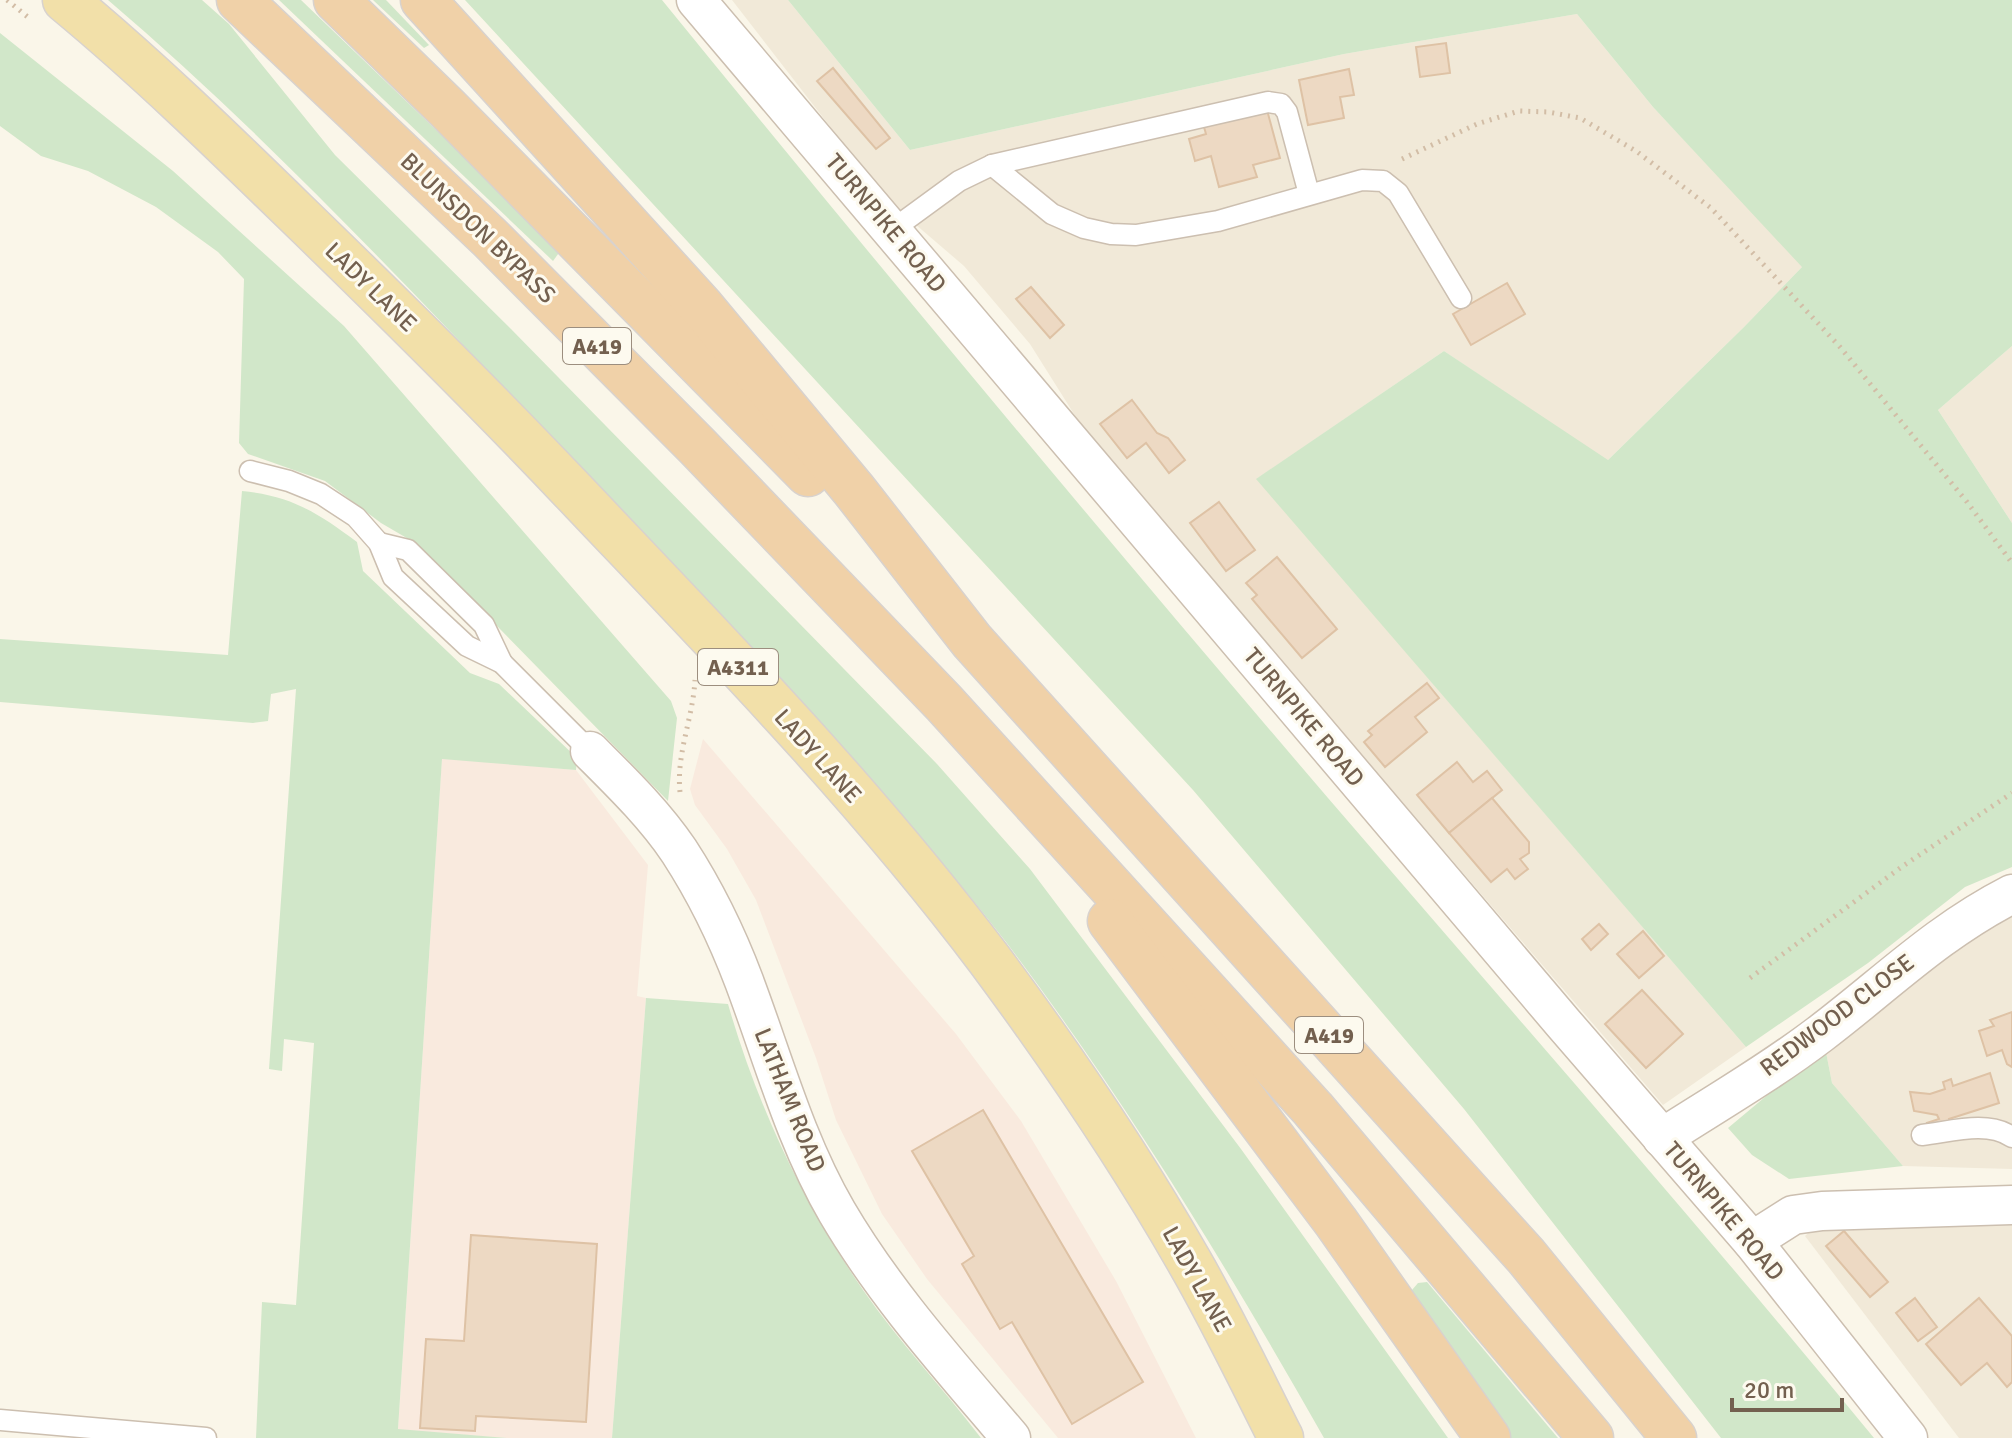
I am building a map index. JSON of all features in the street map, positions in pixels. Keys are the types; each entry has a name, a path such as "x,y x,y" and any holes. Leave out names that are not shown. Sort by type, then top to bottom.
{"highway":[{"name":"BLUNSDON BYPASS","path":"239,0 490,238 697,446 944,703"},
{"name":"A419","path":"336,0 458,119 972,641 1526,1256 1674,1438"},
{"name":"A419","path":"423,0 701,306 854,490 972,641"},
{"name":"A419","path":"944,703 1336,1222 1488,1438"},
{"name":"A419","path":"944,703 1313,1109 1591,1438"}],"main road":[{"name":"LADY LANE","path":"47,9 176,97 523,438 828,765 995,968 1111,1134 1190,1263 1281,1438"}],"street":[{"name":"TURNPIKE ROAD","path":"696,0 1752,1241 1908,1438"},
{"name":"LATHAM ROAD","path":"590,751 641,803 678,849 706,897 744,980 803,1141 836,1211 903,1309 1011,1438"},
{"name":"REDWOOD CLOSE","path":"1662,1138 1820,1034 1944,933 1974,913 2012,894"},
{"path":"1752,1241 1793,1215 2012,1205"}],"lane":[{"path":"892,230 959,181 992,165 1268,102 1281,104 1287,112 1309,194"},
{"path":"992,165 1052,214 1084,228 1111,234 1136,235 1218,221 1362,180 1383,181 1398,193 1461,298"},
{"path":"250,471 289,481 321,494 356,517 379,543 393,577 467,646 502,663 590,751"},
{"path":"379,543 408,550 484,625 502,663"},
{"path":"1922,1135 1984,1128 1997,1129 2012,1137"},
{"path":"0,1420 206,1438"}],"path":[{"path":"7,0 47,9"},
{"path":"1362,180 1477,124 1519,111 1580,118 1636,151 1711,208 1840,347 1967,502 2012,563"},
{"path":"685,669 703,687"},
{"path":"681,796 680,768 693,708 695,680"},
{"path":"1750,978 1903,866 2012,793"}],"shaded area":[{"path":"732,0 788,0 910,150 1344,54 1577,14 1653,107 1803,266 1607,461 1444,351 1257,479 1746,1047 1663,1105 1091,441 1030,344 964,266 887,200"},
{"path":"2012,346 2012,523 1938,410"},
{"path":"703,739 956,1034 1021,1121 1116,1281 1196,1438 1058,1438 927,1279 882,1214 836,1120 756,900 727,849 695,805 690,789"},
{"path":"442,758 576,770 648,865 637,996 646,998 612,1438 507,1438 398,1430"},
{"path":"2012,913 2012,1169 1903,1166 1832,1083 1825,1047 1967,933"},
{"path":"2012,1222 2012,1438 1959,1438 1805,1236 1814,1228"}],"green space":[{"path":"108,0 202,0 229,24 335,155 511,329 937,764 1030,869 1241,1149 1448,1438 1324,1438 1212,1247 1133,1123 1050,1001 952,876 777,676 565,450 268,147"},
{"path":"279,0 301,0 561,250 553,261"},
{"path":"373,0 386,0 429,45 424,48"},
{"path":"465,0 662,0 1160,600 1671,1196 1874,1438 1721,1438 1464,1109 1193,790"},
{"path":"788,0 2012,0 2012,346 1938,410 2012,523 2012,867 1965,887 1868,963 1746,1047 1256,479 1444,351 1608,460 1802,267 1653,107 1577,14 1344,54 910,150"},
{"path":"0,33 173,171 344,326 671,701 677,718 668,801 417,544 381,523 325,481 248,454 239,443 244,279 218,252 156,207 88,171 41,156 0,126"},
{"path":"242,491 276,497 304,508 357,542 363,571 470,673 499,684 577,758 576,770 442,759 398,1429 507,1438 256,1438 262,1302 296,1305 314,1043 284,1039 282,1071 269,1069 296,689 271,694 268,721 253,723 0,702 0,639 228,655"},
{"path":"646,998 728,1004 768,1116 821,1223 877,1309 981,1438 612,1438"},
{"path":"1825,1047 1832,1083 1903,1166 1789,1179 1752,1155 1728,1128"},
{"path":"1427,1282 1558,1438 1510,1438 1412,1301 1412,1290 1418,1283"}],"building":[{"path":"1446,43 1450,73 1420,77 1416,47"},
{"path":"833,68 890,138 876,149 817,81"},
{"path":"1349,69 1354,95 1340,97 1344,118 1308,125 1299,80"},
{"path":"1267,110 1280,158 1253,165 1257,177 1219,187 1211,156 1195,161 1189,139 1206,134 1204,127"},
{"path":"1507,283 1525,314 1471,345 1453,314"},
{"path":"1031,287 1064,325 1050,338 1016,299"},
{"path":"1132,400 1157,433 1168,438 1185,460 1169,473 1146,443 1127,458 1100,424"},
{"path":"1219,502 1255,550 1226,571 1190,523"},
{"path":"1277,557 1337,629 1302,658 1252,599 1257,595 1246,583"},
{"path":"1427,683 1439,698 1415,717 1427,732 1385,767 1364,742 1372,735 1368,731"},
{"path":"1457,762 1473,782 1487,771 1502,790 1449,833 1417,795"},
{"path":"1492,798 1529,842 1529,853 1520,859 1528,869 1515,879 1507,869 1491,882 1449,833"},
{"path":"1599,924 1608,934 1591,950 1582,939"},
{"path":"1643,931 1664,956 1639,978 1617,954"},
{"path":"1642,990 1683,1034 1646,1068 1605,1024"},
{"path":"2012,1012 2012,1067 2007,1064 2002,1050 1987,1056 1979,1031 1994,1026 1990,1020"},
{"path":"1990,1073 1999,1103 1949,1119 1950,1123 1929,1129 1927,1123 1939,1119 1937,1115 1914,1111 1910,1092 1930,1094 1945,1089 1943,1082 1951,1079 1953,1086"},
{"path":"983,1110 1143,1382 1072,1424 1012,1322 1000,1329 962,1264 974,1256 912,1151"},
{"path":"1844,1231 1888,1282 1870,1297 1826,1246"},
{"path":"471,1235 597,1244 586,1422 476,1416 475,1431 420,1428 426,1339 464,1341"},
{"path":"1915,1298 1937,1327 1918,1341 1896,1313"},
{"path":"1979,1298 2012,1336 2012,1382 2007,1387 1987,1363 1961,1385 1926,1344"}]}
